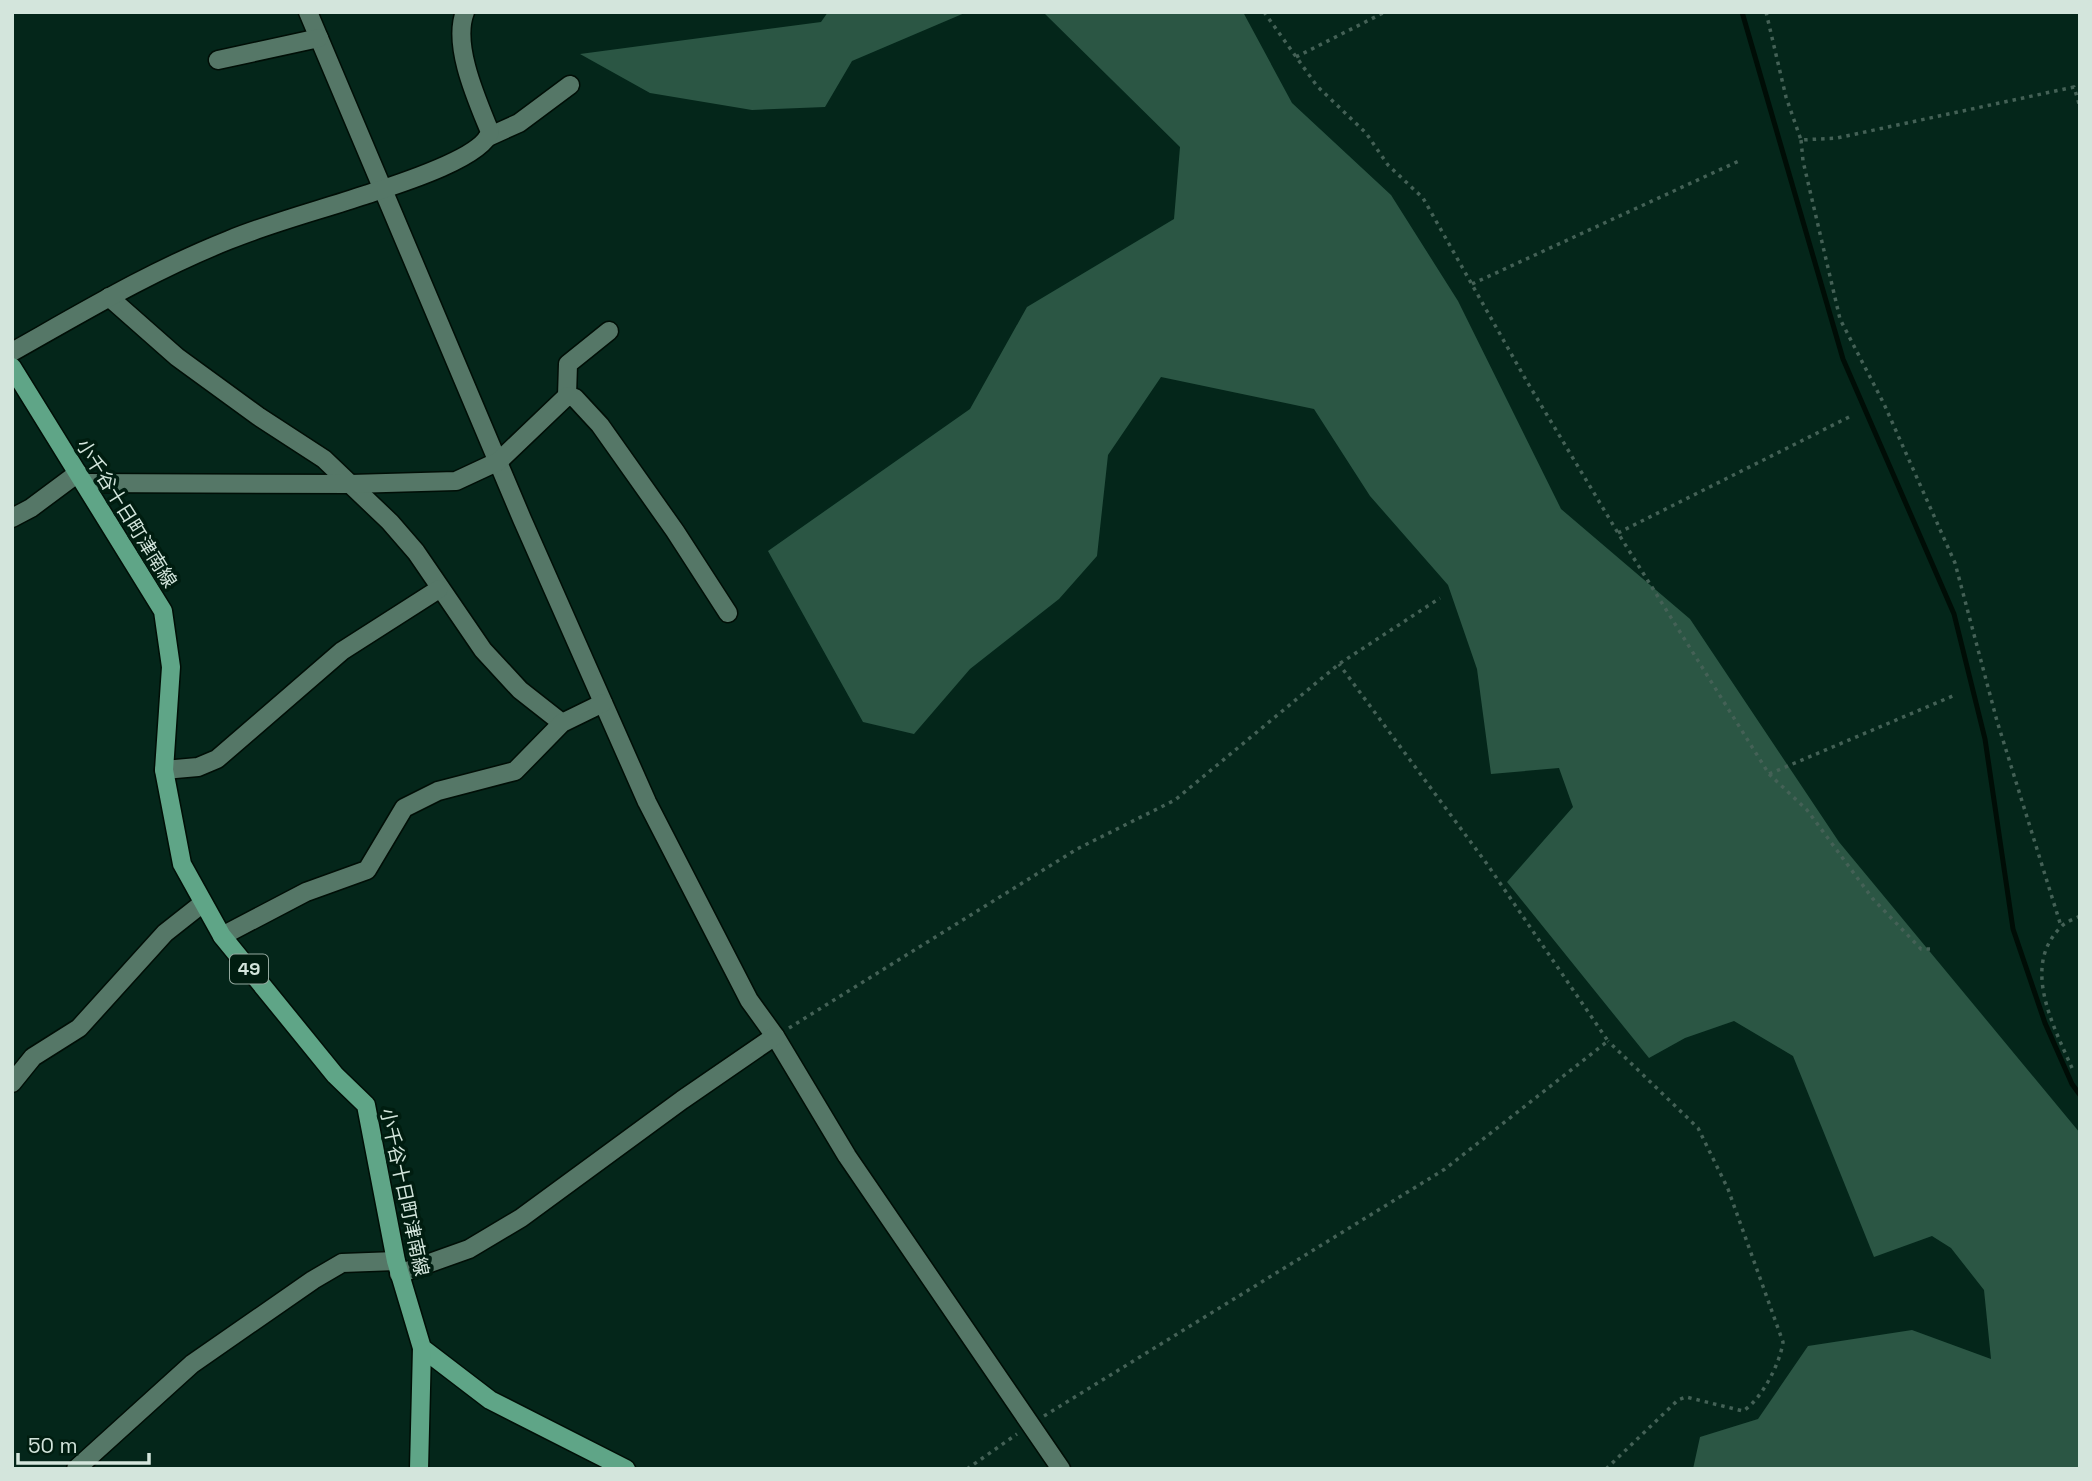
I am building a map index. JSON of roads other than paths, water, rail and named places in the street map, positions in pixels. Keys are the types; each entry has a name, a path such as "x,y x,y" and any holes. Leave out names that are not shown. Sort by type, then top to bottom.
{"main road":[{"name":"小千谷十日町津南線","path":"12,367 163,611 171,667 164,770 182,864 222,936 335,1075 366,1105 398,1267 422,1348 419,1469"},
{"path":"422,1348 490,1400 626,1469"}],"street":[{"path":"308,12 603,703 660,827 749,1000 775,1036 846,1156 1062,1469"},
{"path":"12,352 108,298 230,239 428,174 484,142 490,132 471,85 461,23 465,12"},
{"path":"218,60 319,38"},
{"path":"488,137 519,123 570,85"},
{"path":"108,298 177,357 258,416 324,459 351,484 416,552 483,650 520,690 562,723"},
{"path":"12,518 82,478 351,484 456,481 499,461 567,396 568,364 609,331"},
{"path":"567,396 575,397 600,425 675,531 728,613"},
{"path":"164,770 198,767 216,759 342,651 439,589"},
{"path":"222,936 306,892 367,870 404,808 438,791 515,771 562,723 603,703"},
{"path":"12,1083 33,1057 79,1028 165,933 203,903"},
{"path":"76,1469 192,1364 313,1280 342,1263 398,1267 469,1249 522,1218 682,1100 775,1036"}],"waterway":[{"path":"1742,12 1843,359 1954,614 1985,739 2013,929 2045,1023 2072,1084 2080,1095"}]}
